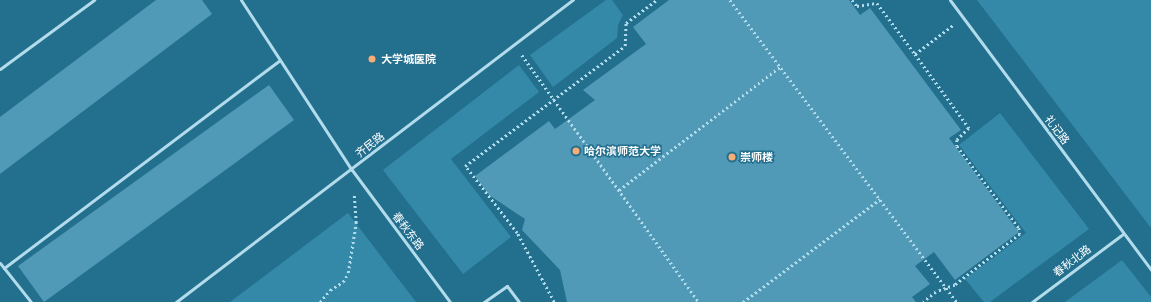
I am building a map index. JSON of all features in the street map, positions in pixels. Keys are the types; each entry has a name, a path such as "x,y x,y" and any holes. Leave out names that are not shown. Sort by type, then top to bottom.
{"lane":[{"path":"0,69 94,0"},
{"name":"春秋东路","path":"241,0 279,61 352,170 450,302"},
{"name":"齐民路","path":"176,302 352,170 573,0"},
{"name":"礼记路","path":"950,0 1151,270"},
{"path":"4,268 279,61"},
{"name":"春秋北路","path":"1032,302 1123,234"},
{"path":"0,263 31,302"},
{"path":"484,302 507,286 519,302"}],"path":[{"path":"554,302 517,233 465,166 625,46 626,23 657,0"},
{"path":"730,0 957,302"},
{"path":"852,0 857,6 877,3 915,54 969,128 957,140 957,146 1019,228 1020,234 955,285 923,302"},
{"path":"915,54 963,18"},
{"path":"514,45 700,302"},
{"path":"619,190 780,67"},
{"path":"320,302 330,290 343,282 352,258 356,223 352,170"},
{"path":"742,302 880,199"}],"shaded area":[{"path":"606,0 612,0 623,15 618,25 617,38 553,87 530,55"},
{"path":"977,0 1151,0 1151,228"},
{"path":"519,65 539,92 451,159 511,237 463,274 383,170"},
{"path":"1000,113 1089,229 990,302 984,302 965,279 1026,233 959,145"},
{"path":"348,213 416,302 230,302"},
{"path":"1122,260 1151,297 1151,302 1065,302"}],"building":[{"path":"156,0 202,0 212,14 0,174 0,117"},
{"name":"崇师楼","path":"669,0 849,0 860,15 870,8 961,130 949,138 1019,232 955,280 934,252 915,266 930,284 912,297 916,302 567,302 560,270 522,230 525,219 489,195 475,176 549,121 555,129 595,100 583,90 646,44 633,27"},
{"path":"269,85 294,120 44,302 18,266"}],"place":[{"name":"大学城医院","path":"372,59"},
{"name":"哈尔滨师范大学","path":"576,151"},
{"name":"崇师楼","path":"732,157"}]}
